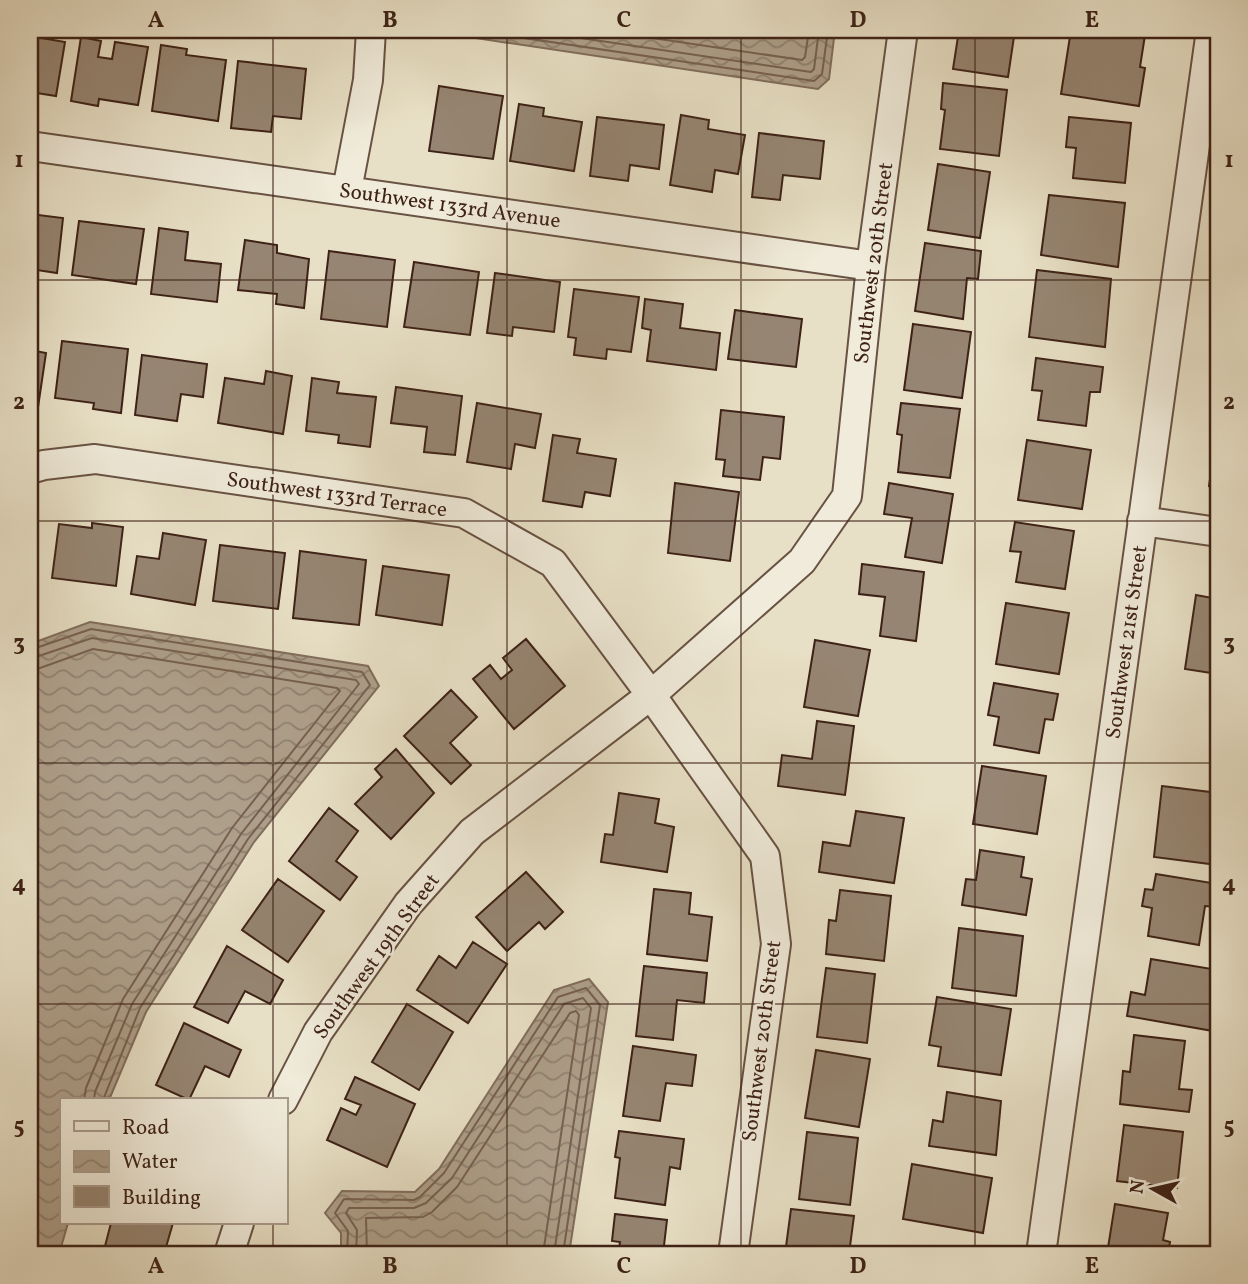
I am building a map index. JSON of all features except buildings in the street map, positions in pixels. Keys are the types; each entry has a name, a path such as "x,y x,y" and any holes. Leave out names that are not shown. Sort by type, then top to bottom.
{"street":[{"path":"347,190 368,80 371,30"},
{"name":"Southwest 20th Street","path":"847,496 871,266 903,30"},
{"name":"Southwest 21st Street","path":"1041,1254 1211,30"},
{"name":"Southwest 133rd Avenue","path":"30,146 871,266"},
{"name":"Southwest 133rd Terrace","path":"30,470 44,465 95,459 464,513 553,563 651,695"},
{"name":"Southwest 19th Street","path":"284,1098 318,1032 408,904 472,832 651,695 802,561 847,496"},
{"path":"1142,521 1218,532"},
{"name":"Southwest 20th Street","path":"651,695 765,856 776,944 733,1254"},
{"path":"229,1254 239,1224"}],"water":[{"path":"462,30 835,30 829,79 818,89 462,36"},
{"path":"90,622 368,666 379,686 254,842 146,1012 110,1098 60,1098 60,1224 68,1224 59,1254 30,1254 30,644"},
{"path":"589,979 608,1002 569,1254 341,1254 341,1233 325,1213 342,1191 415,1192 439,1169 554,990"}]}
